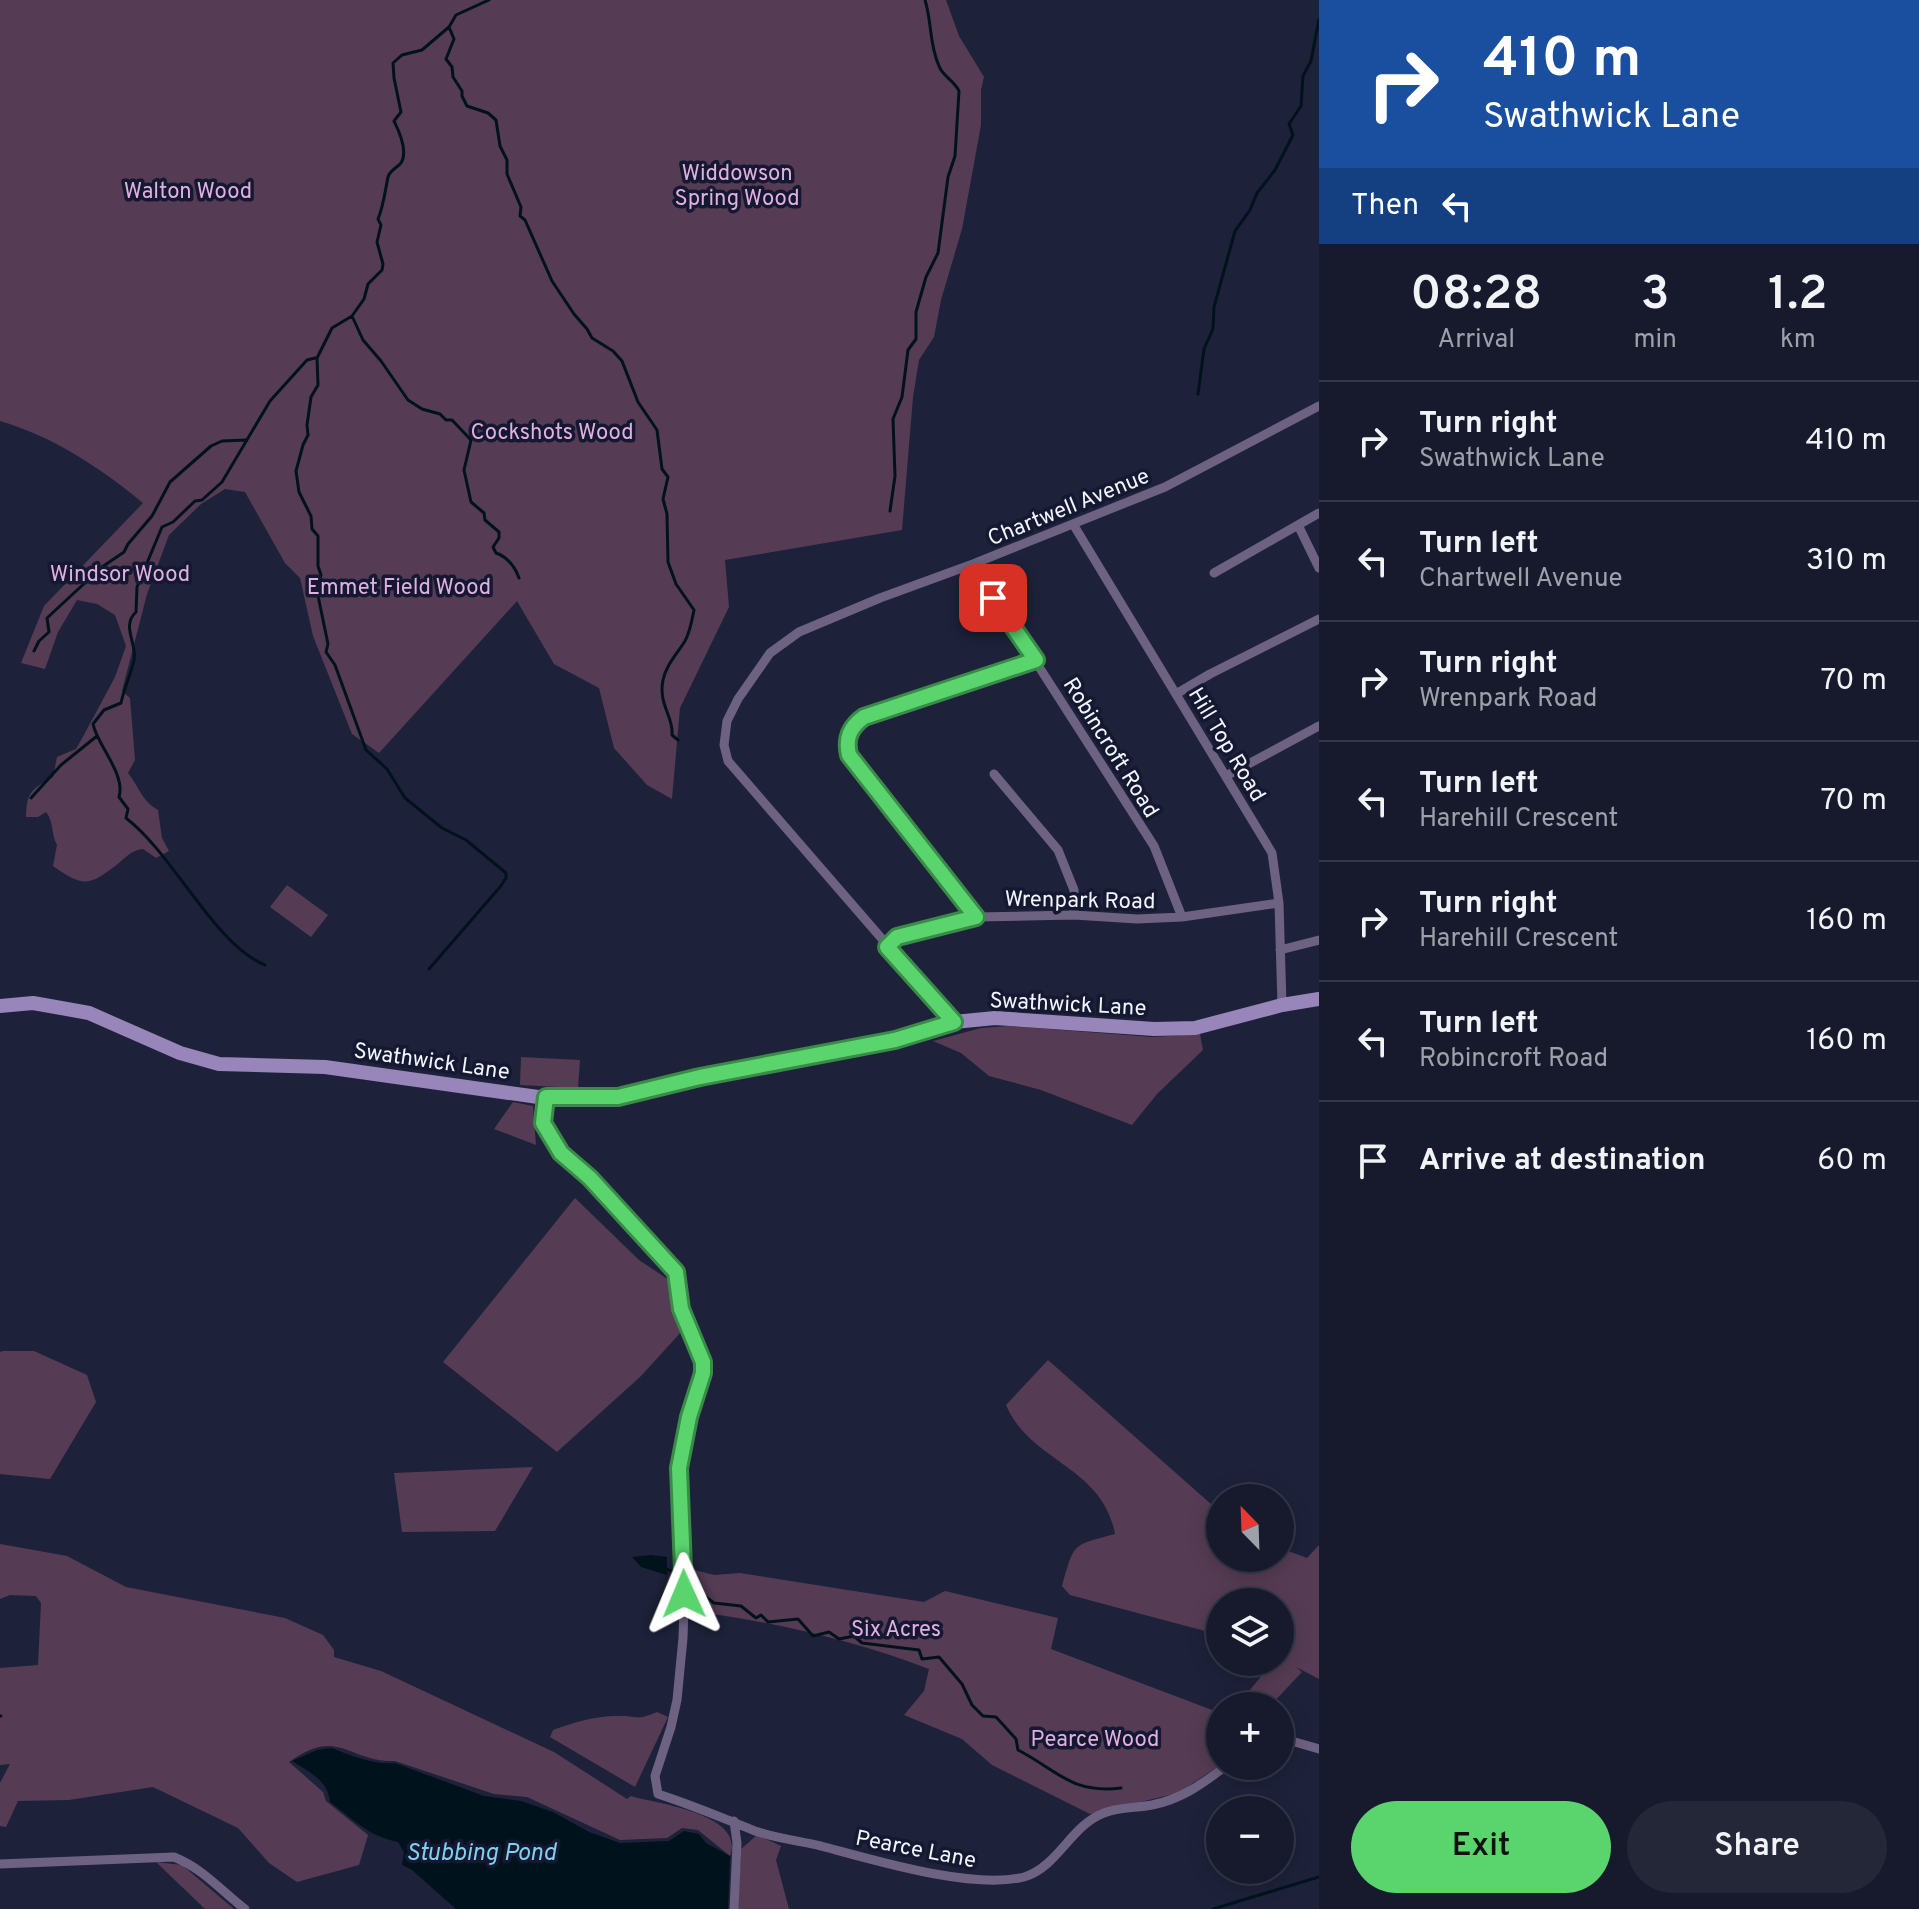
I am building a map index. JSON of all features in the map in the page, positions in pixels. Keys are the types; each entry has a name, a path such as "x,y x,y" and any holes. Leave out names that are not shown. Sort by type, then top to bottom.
{"street":[{"name":"Chartwell Avenue","path":"954,1022 728,761 724,745 727,721 755,673 782,643 799,632 1165,487 1319,406"},
{"path":"1214,573 1319,513"},
{"name":"Hill Top Road","path":"1073,524 1272,853 1279,903 1282,1005"},
{"path":"1298,525 1319,568"},
{"name":"Robincroft Road","path":"973,564 1154,846 1182,917"},
{"path":"1176,694 1319,619"},
{"path":"976,917 849,755 846,743 853,725 864,717 1036,660"},
{"path":"1226,776 1319,726"},
{"path":"994,774 1058,850 1074,890 1074,915"},
{"name":"Wrenpark Road","path":"887,947 897,937 976,917 1182,917 1279,903"},
{"path":"1280,950 1319,940"},
{"name":"Swathwick Lane","path":"0,1006 17,1003 55,1005 89,1013 180,1053 219,1064 325,1067 546,1097 618,1097 700,1077 895,1040 954,1022 995,1018 1154,1029 1195,1028 1282,1005 1319,999"},
{"name":"Pearce Lane","path":"546,1097 543,1123 561,1153 590,1178 676,1272 681,1309 703,1362 703,1373 689,1417 679,1468 685,1577 677,1700 655,1776 658,1794 758,1832 958,1878 995,1881 1026,1876 1042,1868 1103,1813 1152,1805 1185,1795 1209,1780"},
{"path":"1294,1742 1319,1749"},
{"path":"734,1821 737,1843 734,1909"},
{"path":"737,1843 758,1832"},
{"path":"0,1864 174,1857 221,1886 245,1909"}],"green space":[{"path":"0,0 946,0 959,36 984,77 981,125 962,229 941,300 934,337 919,360 902,530 725,560 729,607 680,708 672,799 647,785 614,748 599,688 554,664 517,601 379,753 352,734 313,636 300,578 285,563 245,492 225,489 201,504 169,535 147,594 122,691 130,698 135,760 128,773 144,798 158,810 162,838 169,851 156,858 143,849 136,850 102,876 88,881 64,873 53,866 57,845 49,816 46,812 38,817 26,817 29,796 53,777 57,757 76,749 115,677 126,646 115,615 97,604 77,600 58,632 45,669 21,663 44,606 143,503 75,454 38,435 0,421"},
{"path":"287,885 328,915 311,937 270,907"},
{"path":"1008,1026 1152,1037 1200,1034 1203,1050 1157,1094 1132,1125 1041,1090 989,1076 961,1053 933,1041 981,1028"},
{"path":"521,1057 580,1060 578,1088 520,1085"},
{"path":"513,1102 533,1106 536,1145 494,1129"},
{"path":"575,1198 639,1260 669,1280 671,1299 682,1331 641,1376 557,1452 443,1362"},
{"path":"34,1351 87,1375 96,1402 50,1479 0,1474 0,1352"},
{"path":"1048,1360 1206,1500 1206,1572 1294,1572 1294,1553 1307,1558 1319,1545 1319,1679 1296,1667 1302,1672 1283,1692 1249,1691 1261,1676 1294,1676 1294,1588 1206,1588 1206,1631 1070,1595 1062,1586 1073,1553 1082,1544 1115,1534 1108,1511 1082,1478 1031,1440 1006,1405"},
{"path":"533,1467 495,1531 402,1532 394,1473"},
{"path":"0,1544 67,1556 126,1587 285,1618 323,1635 334,1650 334,1657 381,1671 554,1752 627,1799 631,1796 678,1807 713,1821 725,1830 731,1842 730,1856 698,1830 682,1828 667,1838 620,1840 527,1797 494,1794 395,1761 365,1757 332,1746 306,1752 289,1762 323,1792 326,1801 368,1835 359,1865 297,1882 269,1863 238,1828 153,1787 69,1800 18,1801 6,1827 0,1826 0,1783 10,1764 0,1765 0,1668 38,1665 41,1603 36,1596 10,1595 0,1599"},
{"name":"Pearce Wood","path":"691,1569 714,1575 740,1573 924,1602 945,1591 1058,1618 1051,1649 1206,1708 1206,1774 1178,1793 1090,1814 992,1765 962,1739 904,1715 924,1691 929,1669 811,1633 690,1611"},
{"path":"657,1712 668,1717 635,1787 550,1737 553,1730 586,1720 612,1716 641,1717"},
{"path":"757,1835 781,1846 776,1860 789,1909 738,1909 741,1849"},
{"path":"156,1862 182,1865 234,1909 205,1909"}],"water":[{"path":"632,1557 667,1557 667,1575 641,1567"},
{"name":"Stubbing Pond","path":"332,1748 371,1761 395,1763 484,1796 521,1801 620,1843 669,1841 684,1831 699,1834 706,1843 730,1856 728,1909 456,1909 412,1870 402,1865 404,1852 398,1842 378,1836 354,1821 330,1802 326,1788 317,1778 292,1761 317,1750"}],"waterway":[{"path":"429,969 500,887 506,873 466,840 442,828 405,798 387,769 366,750 335,665 326,652 328,644 317,591 321,575 318,536 312,529 311,516 299,492 296,471 308,435 311,397 318,385 317,358 332,328 352,316 364,299 368,284 382,270 377,242 381,225 378,219 388,177 401,163 404,153 394,121 401,112 393,63 402,55 422,50 449,27 456,15 489,0"},
{"path":"890,511 895,476 893,419 902,397 908,350 916,339 916,312 926,277 938,253 948,177 955,156 959,91 941,70 936,58 925,0"},
{"path":"1198,394 1204,349 1213,329 1214,307 1235,231 1250,210 1257,193 1275,170 1293,135 1289,124 1301,106 1303,76 1311,61 1319,19"},
{"path":"449,27 454,39 446,59 452,67 453,77 467,106 488,113 496,120 500,146 507,160 507,174 521,207 520,216 525,220 552,281 592,338 613,351 622,361 638,402 657,430 662,469 668,477 663,499 667,514 668,562 676,584 694,610 687,637 669,664 663,680 664,704 672,735 678,740"},
{"path":"352,316 363,340 408,400 422,409 440,414 446,420 452,420 471,440 464,470 471,502 499,532 493,547 510,563 519,578"},
{"path":"265,965 228,938 161,854 126,818 128,809 119,797 115,769 93,724 104,710 121,703 134,660 130,623 136,612 137,587 162,527 173,522 222,482 270,401 307,360 315,358"},
{"path":"34,651 49,632 47,618 102,567 124,552 152,516 170,482 211,446 222,441 246,440"},
{"path":"31,798 61,765 97,736"},
{"path":"667,1569 679,1575 680,1582"},
{"path":"695,1589 714,1603 741,1606 756,1618 761,1615 768,1622 798,1619 813,1636 829,1632 839,1639 854,1636 862,1643 919,1650 922,1659 939,1657 962,1684 972,1705 983,1716 996,1717 1016,1739 1018,1750 1077,1784 1104,1789 1121,1788"},
{"path":"1213,1909 1319,1877"}],"route":[{"path":"684,1594 679,1468 689,1417 703,1373 699,1346 681,1309 676,1272 590,1178 561,1153 543,1123 546,1097 618,1097 700,1077 895,1040 954,1022 887,947 897,937 976,917 849,755 846,743 853,725 864,717 1036,660 993,598"}],"park label":[{"name":"Widdowson Spring Wood","path":"737,184"},
{"name":"Walton Wood","path":"188,190"},
{"name":"Cockshots Wood","path":"552,431"},
{"name":"Windsor Wood","path":"120,573"},
{"name":"Emmet Field Wood","path":"399,586"},
{"name":"Six Acres","path":"896,1628"}]}
